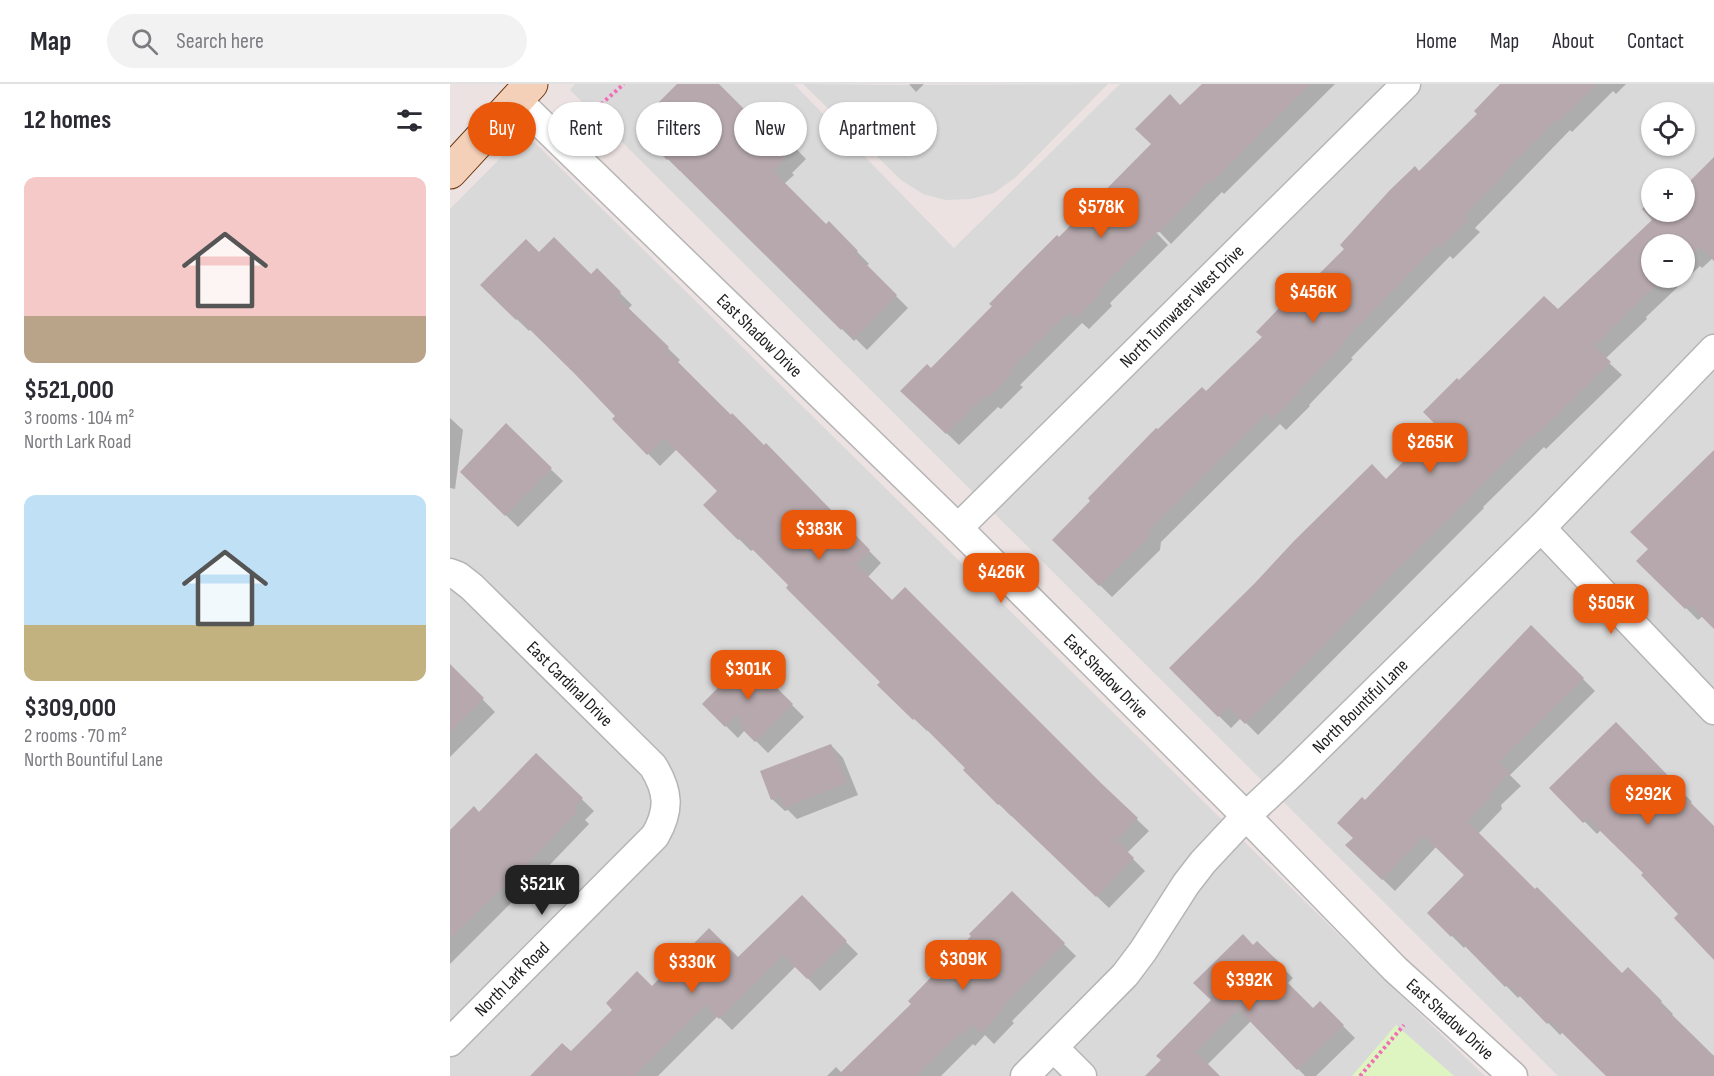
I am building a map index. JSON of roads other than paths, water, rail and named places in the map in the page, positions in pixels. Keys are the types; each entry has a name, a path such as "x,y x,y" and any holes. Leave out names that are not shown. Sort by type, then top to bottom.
{"main road":[{"path":"450,172 524,92"}],"street":[{"name":"North Tumwater West Drive","path":"958,528 1406,84"},
{"name":"East Shadow Drive","path":"524,92 1246,816 1395,969 1513,1076"},
{"name":"North Bountiful Lane","path":"1025,1076 1125,975 1186,884 1203,862 1246,816 1541,528 1714,349"},
{"path":"1541,528 1714,710"},
{"name":"East Cardinal Drive","path":"450,573 472,587 653,766 666,794 666,808"},
{"name":"North Lark Road","path":"450,1042 655,836 666,808"},
{"path":"1054,1048 1082,1076"}]}
